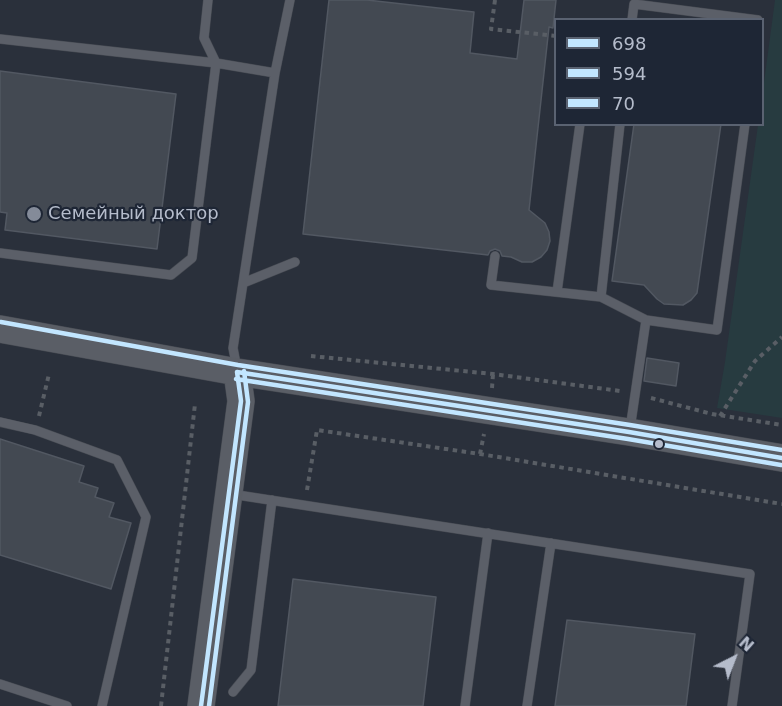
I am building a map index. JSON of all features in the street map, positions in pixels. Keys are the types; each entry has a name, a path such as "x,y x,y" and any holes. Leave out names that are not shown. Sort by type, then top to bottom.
{"main road":[{"path":"0,329 237,372 629,432 782,458"},
{"path":"201,706 241,401 237,372"}],"lane":[{"path":"0,253 171,274 192,258 216,63 204,38 208,0"},
{"path":"237,372 234,348 243,283 274,73 290,0"},
{"path":"632,18 633,4 743,18"},
{"path":"0,39 216,63 274,73"},
{"path":"557,292 580,126"},
{"path":"601,297 620,126"},
{"path":"495,256 491,285 601,297 646,320 717,330 745,126"},
{"path":"243,283 295,262"},
{"path":"629,432 646,320"},
{"path":"0,422 34,430 117,460 146,517 102,706"},
{"path":"229,494 750,574 732,706"},
{"path":"233,692 251,670 272,500"},
{"path":"465,706 488,534"},
{"path":"527,706 551,543"},
{"path":"0,684 67,706"}],"path":[{"path":"495,0 491,29 554,36"},
{"path":"720,416 755,362 782,337"},
{"path":"432,368 494,374 635,394 720,416 782,425"},
{"path":"34,430 49,374"},
{"path":"161,706 195,404"},
{"path":"304,505 317,430 480,454 782,504"}],"green space":[{"path":"775,0 782,0 782,418 717,408 758,126 764,126 764,82"}],"building":[{"path":"329,0 367,0 474,12 470,53 517,59 524,0 556,0 553,28 549,27 529,210 545,223 549,232 550,241 541,257 532,262 522,262 502,256 500,251 495,249 488,255 303,234"},
{"path":"0,71 176,94 157,249 5,230 7,213 0,212"},
{"path":"634,126 721,126 697,293 683,305 664,304 644,285 612,281"},
{"path":"647,358 679,363 676,386 644,381"},
{"path":"0,439 84,466 79,482 98,488 95,497 114,503 109,517 131,523 111,589 0,555"},
{"path":"293,579 436,597 423,706 278,706"},
{"path":"567,620 695,634 686,706 555,706"}],"transit line":[{"name":"70","path":"1,322 238,365 782,450"},
{"name":"594","path":"209,706 248,402 244,371"},
{"name":"698","path":"237,372 629,432 782,458"},
{"name":"698","path":"201,706 241,401 237,372"},
{"name":"594","path":"236,379 628,439 781,465"}],"place":[{"name":"Семейный доктор","path":"34,214"}]}
